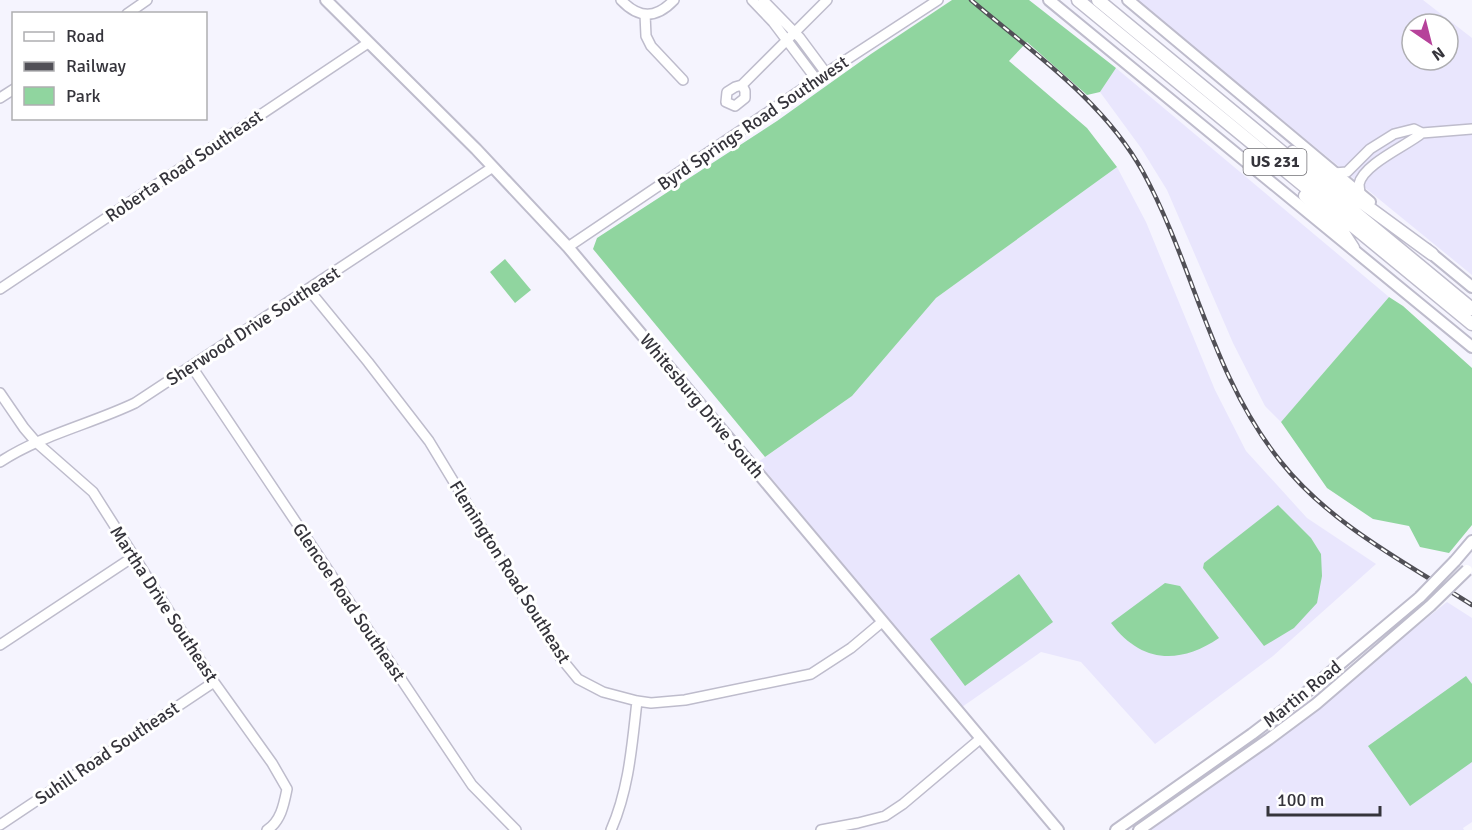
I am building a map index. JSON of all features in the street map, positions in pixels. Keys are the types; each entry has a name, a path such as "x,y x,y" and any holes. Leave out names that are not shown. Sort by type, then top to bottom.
{"highway":[{"name":"US 231","path":"1078,0 1472,309"},
{"name":"US 231","path":"1098,0 1472,324"},
{"path":"1353,248 1344,234 1289,181 1258,156 1250,134 1274,138 1432,254"}],"main road":[{"name":"Whitesburg Drive South","path":"326,0 493,167 568,247 980,740 1058,830"},
{"path":"1049,0 1472,347"},
{"path":"1128,0 1472,287"},
{"name":"Martin Road","path":"1116,830 1302,696 1420,597 1472,541"},
{"name":"Martin Road","path":"1139,830 1269,740 1316,704 1430,606 1469,567"}],"street":[{"path":"130,12 147,0"},
{"path":"621,0 635,12 645,14 655,14 665,9 674,0"},
{"path":"752,0 788,41 816,80"},
{"path":"763,0 795,33 826,73"},
{"path":"742,86 827,0"},
{"name":"Byrd Springs Road Southwest","path":"568,247 938,0"},
{"path":"645,14 646,36 651,46 683,80"},
{"name":"Roberta Road Southeast","path":"0,289 368,44"},
{"path":"1334,173 1347,172 1370,149 1394,134 1414,129 1422,133 1472,129"},
{"path":"1360,194 1359,184 1364,175 1380,160 1397,148 1412,142 1422,133"},
{"name":"Sherwood Drive Southeast","path":"0,462 36,442 106,417 135,403 493,167"},
{"name":"Flemington Road Southeast","path":"309,290 429,441 560,657 578,679 603,692 637,701 651,703 685,700 812,674 851,648 882,622"},
{"name":"Glencoe Road Southeast","path":"192,367 472,785 516,830"},
{"name":"Martha Drive Southeast","path":"0,393 36,442 93,492 214,682 272,763 287,789 284,805 274,826 267,830"},
{"path":"0,645 134,557"},
{"name":"Suhill Road Southeast","path":"0,825 214,682"},
{"path":"611,830 618,815 629,771 637,701"},
{"path":"821,830 858,824 885,816 903,804 980,740"}],"shaded area":[{"path":"1135,0 1423,0 1438,12 1400,12 1400,72 1460,72 1460,29 1472,38 1472,275"},
{"path":"1116,68 1389,297 1281,422 1265,406 1233,343 1167,190 1141,148 1100,92"},
{"path":"1117,167 1146,222 1215,390 1246,451 1307,518 1376,564 1273,656 1155,744 1081,662 1041,652 962,707 758,462 852,396 936,298"},
{"path":"1447,602 1472,618 1472,822 1463,828 1464,830 1146,830 1279,737"}],"green space":[{"path":"952,0 1029,0 1116,68 1100,92 1087,95 1027,42 1009,61 1087,128 1117,167 936,298 852,396 765,457 593,249 597,238 777,121"},
{"path":"505,259 531,290 515,303 490,272"},
{"path":"1389,297 1403,306 1472,368 1472,525 1449,553 1420,547 1409,526 1373,519 1327,488 1281,422"},
{"path":"1278,505 1311,538 1321,554 1322,576 1317,603 1294,628 1264,646 1203,568 1204,563"},
{"path":"1019,574 1053,622 965,686 930,639"},
{"path":"1165,583 1180,586 1219,638 1189,653 1161,656 1135,646 1111,623"},
{"path":"1466,676 1472,684 1472,762 1410,806 1368,746"}],"railway":[{"path":"971,0 1065,78 1108,122 1127,146 1161,208 1220,357 1237,393 1257,428 1281,462 1322,505 1370,541 1472,605"}]}
